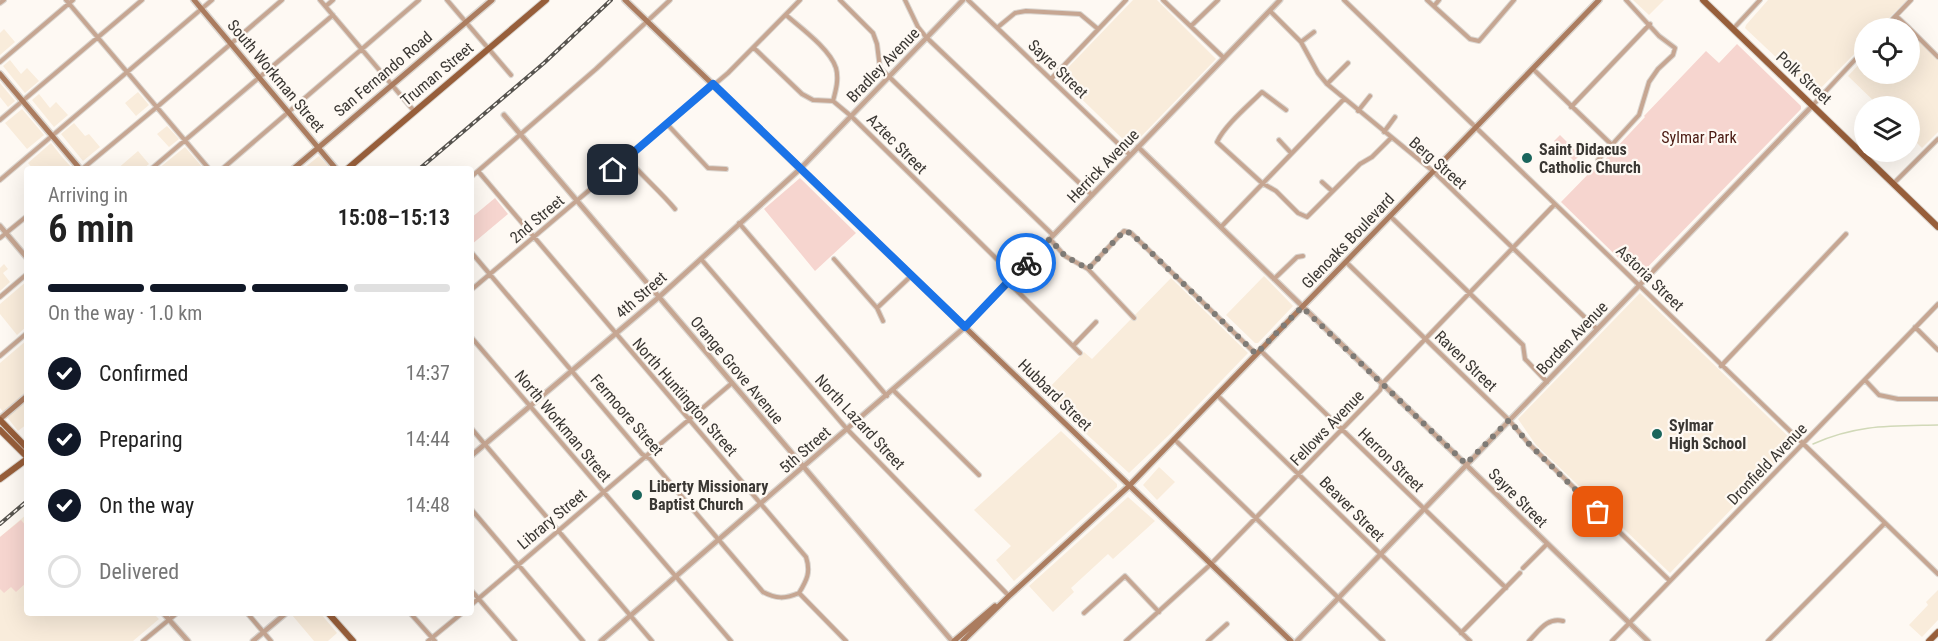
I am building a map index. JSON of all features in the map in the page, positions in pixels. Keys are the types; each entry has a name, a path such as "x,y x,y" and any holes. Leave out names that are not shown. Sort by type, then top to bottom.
{"main road":[{"name":"South Workman Street","path":"194,0 334,166"},
{"name":"San Fernando Road","path":"297,166 492,0"},
{"name":"Truman Street","path":"351,166 546,0"},
{"name":"Hubbard Street","path":"627,0 1291,641"},
{"name":"Glenoaks Boulevard","path":"963,641 1129,486 1599,0"},
{"name":"Polk Street","path":"1703,0 1938,227"},
{"path":"0,74 78,166"},
{"path":"24,399 0,419 24,445"},
{"path":"0,430 24,455"},
{"path":"0,479 24,460"},
{"name":"Glenoaks Boulevard","path":"953,641 1009,596"},
{"path":"332,616 353,641"},
{"path":"1929,641 1938,632"}],"street":[{"path":"0,3 4,0"},
{"path":"0,120 142,0"},
{"path":"0,180 212,0"},
{"path":"86,166 282,0"},
{"path":"320,0 414,111"},
{"path":"326,6 333,0"},
{"path":"226,166 419,0"},
{"path":"447,0 512,75"},
{"path":"474,174 596,69 670,0"},
{"name":"2nd Street","path":"474,288 728,73 800,0"},
{"path":"840,0 873,33 880,68 1051,237 1065,256 1088,269 1134,318"},
{"path":"905,0 918,27 927,37 1092,195"},
{"name":"Bradley Avenue","path":"821,147 963,0"},
{"name":"Sayre Street","path":"968,0 1130,155"},
{"path":"1051,79 1126,0"},
{"path":"1163,0 1224,58"},
{"path":"1191,26 1218,0"},
{"name":"Herrick Avenue","path":"944,347 1280,0"},
{"name":"Astoria Street","path":"1344,0 1938,574"},
{"path":"1427,0 1470,39 1479,40 1514,0"},
{"path":"1434,6 1439,0"},
{"path":"1598,160 1639,115 1649,82 1673,55 1675,48 1659,36 1626,0"},
{"path":"1733,29 1760,0"},
{"path":"1896,16 1911,0"},
{"path":"0,62 70,1 207,166"},
{"path":"998,27 1015,13 1026,11 1080,14 1098,29"},
{"name":"Berg Street","path":"1270,11 1301,42 1318,73 1327,84 1434,172 1597,329"},
{"path":"155,166 333,15"},
{"path":"786,15 829,54 836,68 837,84 833,101"},
{"path":"1571,107 1650,24"},
{"path":"1301,42 1314,32"},
{"path":"1920,40 1938,57"},
{"name":"Aztec Street","path":"754,48 802,94 813,100 833,101 851,116 1014,276"},
{"name":"Borden Avenue","path":"1297,641 1854,61"},
{"path":"1327,84 1347,63"},
{"path":"1533,69 1612,145"},
{"path":"1286,111 1262,92 1222,131 1217,142 1262,183 1276,191 1298,213 1307,217 1360,164 1372,157 1391,138"},
{"path":"1358,111 1370,96"},
{"path":"1221,227 1344,99"},
{"name":"Orange Grove Avenue","path":"504,115 953,641"},
{"path":"1384,132 1395,117"},
{"path":"667,124 708,168 726,169"},
{"path":"1893,184 1938,139"},
{"path":"1279,140 1291,153"},
{"name":"4th Street","path":"474,453 659,297 801,169 821,147"},
{"name":"Sayre Street","path":"1138,147 1648,641"},
{"path":"627,158 675,208"},
{"name":"North Huntington Street","path":"478,171 806,557 810,569 807,581 799,593"},
{"path":"1322,182 1332,191"},
{"name":"Fellows Avenue","path":"1126,641 1212,564 1555,204"},
{"path":"1390,216 1523,345 1525,359 1547,382"},
{"path":"0,238 24,218"},
{"path":"739,223 887,396"},
{"path":"0,225 24,254"},
{"name":"Herron Street","path":"1088,269 1124,231 1131,233 1342,430 1506,588"},
{"path":"1721,366 1846,234"},
{"name":"Fermoore Street","path":"474,256 763,592 775,598 789,598 799,593"},
{"path":"1274,279 1297,257 1304,256"},
{"name":"North Lazard Street","path":"700,258 848,429 1009,596"},
{"path":"834,259 877,308 883,321"},
{"name":"Raven Street","path":"1347,262 1670,581"},
{"path":"877,308 911,276"},
{"path":"0,297 24,277"},
{"path":"1008,282 1080,353"},
{"name":"Dronfield Avenue","path":"1612,641 1938,304"},
{"path":"1073,346 1096,321"},
{"path":"1915,327 1938,350"},
{"path":"0,356 24,336"},
{"name":"North Workman Street","path":"474,341 731,641"},
{"name":"5th Street","path":"601,641 944,347"},
{"path":"1864,380 1879,395 1898,399 1938,399"},
{"name":"Library Street","path":"474,602 732,383"},
{"path":"893,390 980,476"},
{"name":"Beaver Street","path":"1217,395 1470,641"},
{"path":"474,431 652,641"},
{"path":"1174,439 1383,641"},
{"path":"474,513 584,641"},
{"path":"1768,641 1885,523"},
{"path":"1523,568 1547,544"},
{"path":"1461,633 1520,573"},
{"path":"1084,613 1125,576 1159,612"},
{"path":"474,593 515,641"},
{"path":"799,593 846,641"},
{"path":"166,616 188,641"},
{"path":"143,641 173,616"},
{"path":"250,616 271,641"},
{"path":"253,641 283,616"},
{"path":"413,616 432,640 459,616"},
{"path":"1529,641 1548,622 1556,619 1563,621"},
{"path":"1208,641 1227,624"}],"shaded area":[{"path":"1133,0 1157,0 1216,59 1131,147 1059,77"},
{"path":"1633,0 1664,0 1649,15"},
{"path":"1768,0 1907,0 1889,18 1854,18 1854,54 1815,94 1745,28"},
{"path":"4,29 15,42 0,55 0,33"},
{"path":"1920,43 1938,60 1938,132 1922,148 1920,146 1920,96 1869,96 1856,84 1920,84"},
{"path":"10,60 21,74 27,68 39,81 25,93 3,66"},
{"path":"1854,70 1854,82 1848,76"},
{"path":"0,83 15,101 8,107 0,97"},
{"path":"138,92 149,105 136,116 125,103"},
{"path":"39,94 50,108 56,102 68,115 54,127 32,100"},
{"path":"22,109 44,135 27,149 5,123"},
{"path":"74,123 85,136 89,134 100,147 83,161 61,134"},
{"path":"167,126 179,139 169,147 157,134"},
{"path":"51,143 70,166 30,166 28,163"},
{"path":"185,147 201,166 162,166"},
{"path":"138,151 149,164 147,166 121,166"},
{"path":"319,156 328,166 307,166"},
{"path":"4,264 8,269 3,273 10,282 0,291 0,268"},
{"path":"1264,276 1293,306 1258,343 1255,343 1226,315"},
{"path":"1171,278 1248,353 1129,473 1045,392 1084,352 1092,359"},
{"path":"24,284 24,329 17,335 0,314 0,304"},
{"name":"Sylmar High School","path":"1640,293 1795,443 1670,573 1536,445 1518,419"},
{"path":"24,343 24,426 18,431 0,408 0,363"},
{"path":"1061,431 1117,484 1117,487 1014,581 996,560 1011,546 974,510"},
{"path":"1159,467 1175,482 1157,500 1143,485"},
{"path":"1128,497 1155,521 1113,559 1108,554 1071,588 1074,592 1053,612 1029,586"},
{"path":"24,517 24,616 156,616 159,619 133,641 0,641 0,537"},
{"path":"1938,590 1938,620 1922,637 1909,625 1928,605 1926,602"},
{"path":"293,616 323,616 337,633 328,641 314,641"}],"green space":[{"name":"Sylmar Park","path":"1737,44 1801,106 1801,109 1638,277 1561,202 1599,163 1601,164 1706,51 1719,63"},
{"path":"1560,135 1580,155 1574,161 1554,141"},
{"path":"800,178 856,233 815,271 764,209"},
{"path":"495,198 508,214 474,242 474,216"},
{"path":"21,520 24,524 24,585 16,592 11,587 4,593 0,589 0,537"}],"waterway":[{"path":"1813,444 1829,437 1860,429 1938,425"}],"railway":[{"path":"423,166 544,63 611,0"},
{"path":"0,524 24,504"}],"way so far":[{"path":"1026,263 1050,239 1065,256 1088,269 1124,231 1131,233 1256,354 1302,307 1466,464 1509,420 1529,444 1598,512"}],"place":[{"name":"Saint Didacus Catholic Church","path":"1527,158"},
{"name":"Sylmar High School","path":"1657,434"},
{"name":"Liberty Missionary Baptist Church","path":"637,495"}],"route":[{"path":"613,170 713,84 965,327 1026,263"}]}
